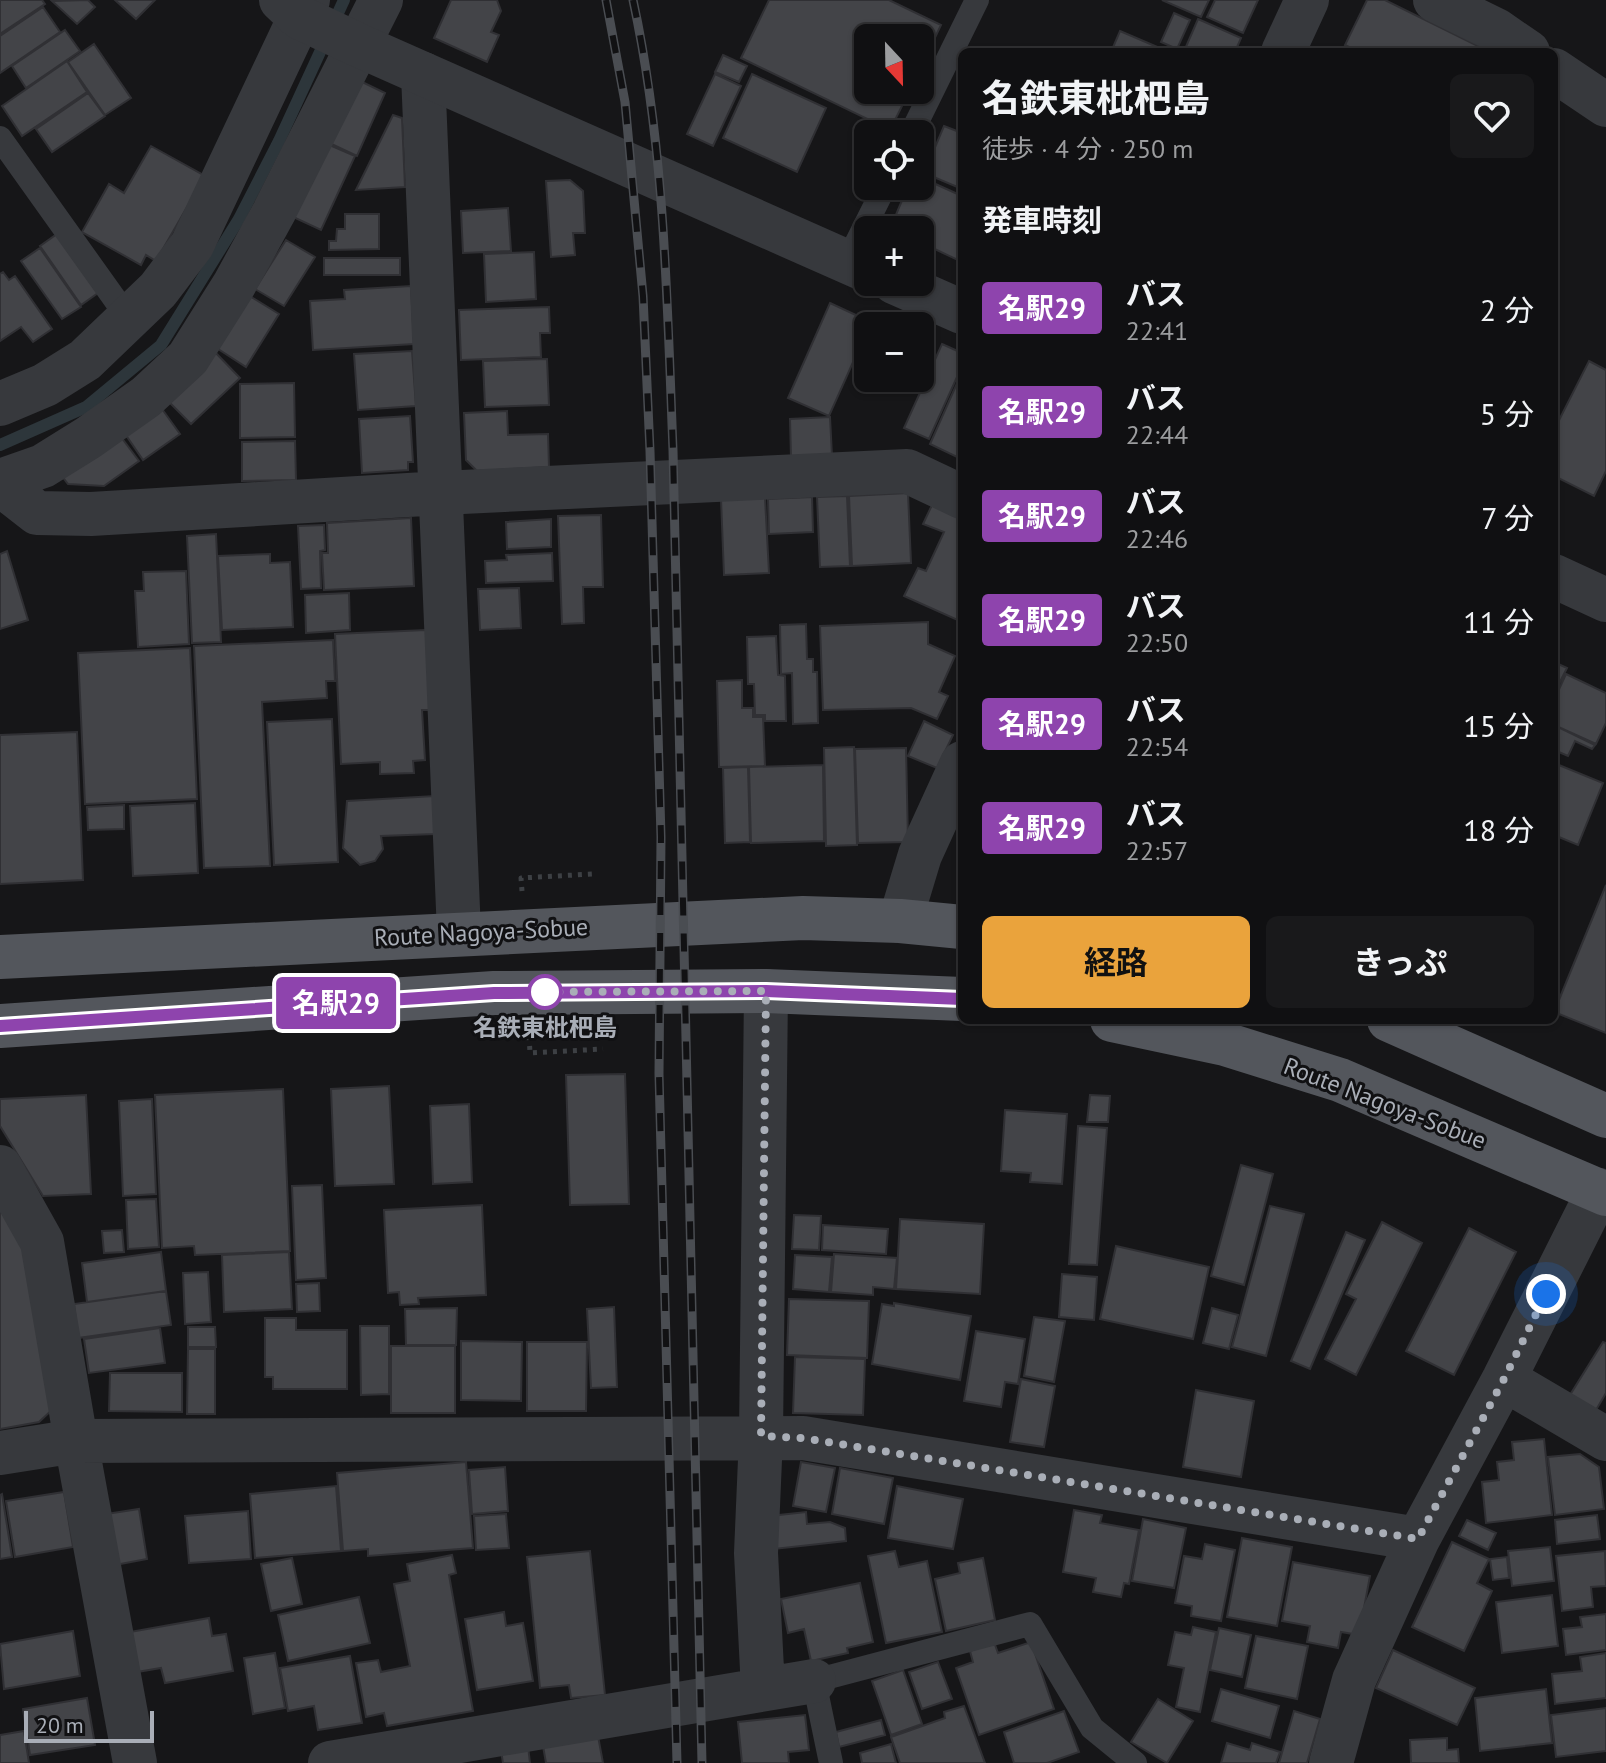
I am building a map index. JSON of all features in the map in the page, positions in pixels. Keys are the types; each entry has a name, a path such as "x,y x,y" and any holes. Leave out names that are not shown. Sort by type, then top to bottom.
{"main road":[{"name":"Route Nagoya-Sobue","path":"0,957 803,918 958,927"},
{"path":"0,1026 494,993 766,991 958,999"},
{"name":"Route Nagoya-Sobue","path":"1131,1024 1225,1044 1340,1080 1603,1192"},
{"path":"1398,1024 1606,1116"}],"street":[{"path":"381,0 355,43 254,249 188,358 146,397 88,438 43,466 0,482 37,513 91,514 441,493 907,471 958,495"},
{"path":"1285,48 1307,0"},
{"path":"1435,0 1496,30 1522,48"},
{"path":"0,404 45,385 85,360 173,272 192,245 300,10 355,43 854,264"},
{"path":"1558,73 1606,105"},
{"path":"423,74 459,933"},
{"path":"926,296 958,310"},
{"path":"1558,578 1606,600"},
{"path":"900,921 920,855 958,772"},
{"path":"763,1689 756,1553 761,1436 766,991"},
{"path":"0,1167 42,1242 135,1763"},
{"path":"1331,1763 1354,1680 1418,1539 1603,1192"},
{"path":"1504,1379 1606,1439"},
{"path":"0,1453 76,1441 803,1438 1418,1539"},
{"path":"330,1763 814,1681"}],"lane":[{"path":"918,120 977,0"},
{"path":"0,138 129,319"},
{"path":"831,1763 814,1681 1030,1624 1092,1728 1135,1763"}],"path":[{"path":"521,878 592,874"},
{"path":"530,1053 603,1049"}],"building":[{"path":"0,0 42,0 45,4 0,34"},
{"path":"88,0 95,7 77,24 52,1"},
{"path":"115,0 155,0 136,19"},
{"path":"451,0 497,0 501,11 491,32 499,35 487,62 434,38"},
{"path":"769,0 889,0 941,25 934,40 934,24 854,24 854,104 903,104 895,120 869,120 741,58"},
{"path":"1162,0 1209,0 1201,17"},
{"path":"1215,0 1258,0 1243,33 1207,17"},
{"path":"1367,0 1385,0 1482,48 1351,48 1345,45"},
{"path":"43,7 60,32 0,73 0,36"},
{"path":"1174,13 1190,20 1177,48 1161,42"},
{"path":"1198,19 1241,38 1237,48 1185,48"},
{"path":"65,30 80,51 26,88 12,66"},
{"path":"1120,31 1160,48 1113,48"},
{"path":"94,44 131,98 105,115 68,62"},
{"path":"723,55 747,66 739,82 715,72"},
{"path":"67,61 87,92 22,136 2,106"},
{"path":"715,74 741,86 713,146 687,134"},
{"path":"752,74 826,108 797,172 723,138"},
{"path":"354,78 385,93 357,156 325,141"},
{"path":"88,93 105,116 52,152 36,129"},
{"path":"393,115 402,118 405,187 356,190"},
{"path":"944,126 958,131 958,187 934,177 934,150"},
{"path":"325,143 355,156 321,230 291,216"},
{"path":"151,146 205,176 156,261 146,255 141,265 82,232 109,184 124,193"},
{"path":"570,180 583,191 585,233 573,233 575,255 551,257 546,181"},
{"path":"934,183 958,194 958,260 934,249 934,216 895,216 902,200 934,200"},
{"path":"508,208 511,251 463,253 461,211"},
{"path":"345,214 379,214 379,249 329,250 329,241 336,241 337,229 345,229"},
{"path":"57,234 98,293 81,305 40,246"},
{"path":"286,240 315,257 284,306 255,289"},
{"path":"40,248 81,307 62,319 21,261"},
{"path":"534,252 536,299 486,302 484,254"},
{"path":"324,258 400,258 400,275 324,275"},
{"path":"3,272 9,280 15,276 52,329 33,342 21,327 0,341 0,274"},
{"path":"411,286 414,344 313,350 310,301 345,299 344,290"},
{"path":"248,295 279,314 246,367 215,347"},
{"path":"830,303 854,314 854,360 829,416 788,398"},
{"path":"549,307 550,333 540,333 541,357 461,360 459,310"},
{"path":"942,344 958,351 958,375 929,439 904,428 920,392 934,392 934,362"},
{"path":"213,350 240,378 191,424 164,397"},
{"path":"412,351 416,406 358,410 354,354"},
{"path":"547,359 549,405 485,407 483,361"},
{"path":"1589,361 1606,370 1606,471 1594,496 1558,478 1558,422"},
{"path":"958,381 958,458 930,444"},
{"path":"294,383 295,437 240,438 240,384"},
{"path":"157,402 180,434 143,460 121,428"},
{"path":"507,411 508,435 548,434 549,467 477,471 466,460 464,413"},
{"path":"410,416 413,462 408,462 408,470 362,473 359,419"},
{"path":"830,417 832,456 791,458 790,419"},
{"path":"115,429 139,461 104,486 68,484 58,471"},
{"path":"295,441 296,480 242,481 242,442"},
{"path":"908,493 911,563 852,566 849,496"},
{"path":"847,496 850,566 820,567 817,497"},
{"path":"812,497 813,532 769,534 768,499"},
{"path":"765,498 769,573 724,575 721,499"},
{"path":"932,505 958,517 958,620 904,596 918,568 926,571 944,532 923,524"},
{"path":"601,515 603,587 583,587 584,623 562,624 558,516"},
{"path":"411,518 414,586 324,590 322,553 328,553 327,523"},
{"path":"551,519 551,547 507,549 506,522"},
{"path":"324,525 325,550 320,551 321,588 301,589 298,526"},
{"path":"216,534 221,642 192,643 187,536"},
{"path":"7,551 28,620 0,629 0,554"},
{"path":"552,553 553,581 486,583 485,561 507,560 506,555"},
{"path":"270,554 270,563 290,562 293,627 222,630 218,556"},
{"path":"186,571 189,644 138,647 135,591 144,591 143,572"},
{"path":"519,588 521,628 480,630 478,589"},
{"path":"349,593 350,630 306,633 305,595"},
{"path":"928,622 928,644 955,656 939,692 948,696 937,719 911,708 823,710 820,626"},
{"path":"806,624 807,659 813,659 813,672 817,672 818,723 793,724 792,673 781,674 780,625"},
{"path":"426,630 430,710 422,710 425,760 413,761 414,773 380,774 380,762 341,764 335,634"},
{"path":"776,636 778,675 785,676 786,721 765,721 765,715 755,715 754,684 748,684 747,637"},
{"path":"333,640 335,681 326,681 327,698 262,702 270,866 204,868 194,646"},
{"path":"190,648 197,799 85,804 78,653"},
{"path":"1558,664 1567,668 1558,686"},
{"path":"1566,674 1606,693 1606,723 1596,744 1558,727 1558,691"},
{"path":"742,680 742,708 753,708 753,717 763,717 765,766 719,767 717,681"},
{"path":"332,719 338,862 274,865 267,722"},
{"path":"924,721 953,735 937,768 908,756"},
{"path":"1558,727 1595,745 1592,749 1575,741 1568,756 1558,752"},
{"path":"77,732 83,880 0,884 0,735"},
{"path":"854,747 857,845 826,846 824,748"},
{"path":"906,748 908,842 858,843 855,749"},
{"path":"823,765 824,841 751,843 749,767"},
{"path":"1558,765 1603,783 1578,845 1558,837"},
{"path":"748,767 750,842 725,843 723,768"},
{"path":"435,796 435,834 381,836 383,849 375,861 360,865 343,848 347,801"},
{"path":"195,803 198,873 133,876 130,806"},
{"path":"124,805 124,829 88,830 87,807"},
{"path":"1606,885 1606,1033 1558,1014 1558,1002"},
{"path":"625,1074 629,1204 570,1205 566,1075"},
{"path":"389,1086 394,1184 335,1186 331,1089"},
{"path":"283,1089 290,1251 195,1255 194,1246 162,1248 155,1095"},
{"path":"86,1095 91,1194 43,1196 0,1126 0,1099"},
{"path":"1090,1095 1110,1096 1108,1122 1087,1122"},
{"path":"152,1099 156,1194 123,1196 119,1101"},
{"path":"469,1104 472,1182 433,1184 430,1106"},
{"path":"1005,1110 1067,1114 1062,1184 1030,1182 1031,1173 1001,1171"},
{"path":"1078,1126 1107,1128 1097,1265 1069,1264"},
{"path":"1241,1165 1273,1174 1244,1285 1211,1276"},
{"path":"322,1185 326,1278 296,1280 292,1186"},
{"path":"0,1197 27,1243 54,1408 39,1422 0,1429"},
{"path":"156,1199 159,1247 128,1249 126,1200"},
{"path":"482,1205 486,1295 418,1298 419,1304 400,1305 399,1292 388,1293 384,1210"},
{"path":"1270,1206 1304,1214 1266,1356 1232,1347"},
{"path":"794,1215 821,1216 819,1250 792,1249"},
{"path":"900,1219 984,1224 980,1294 896,1289"},
{"path":"1382,1222 1422,1243 1356,1375 1325,1359 1356,1299 1346,1294"},
{"path":"823,1225 888,1229 886,1254 822,1250"},
{"path":"1469,1228 1516,1252 1454,1375 1406,1351"},
{"path":"122,1230 124,1252 104,1253 102,1231"},
{"path":"1346,1232 1365,1240 1310,1369 1291,1361"},
{"path":"1116,1246 1209,1267 1193,1339 1100,1319"},
{"path":"161,1252 166,1291 87,1302 82,1263"},
{"path":"289,1252 292,1309 224,1312 222,1255"},
{"path":"834,1254 897,1258 894,1289 873,1287 873,1295 831,1292"},
{"path":"795,1255 832,1257 829,1292 793,1289"},
{"path":"208,1272 211,1322 185,1324 183,1273"},
{"path":"1062,1274 1097,1277 1094,1320 1059,1317"},
{"path":"319,1283 320,1311 297,1312 296,1284"},
{"path":"166,1291 171,1325 78,1338 74,1304"},
{"path":"789,1299 869,1301 867,1358 787,1355"},
{"path":"894,1303 971,1316 960,1380 872,1364 882,1304 894,1306"},
{"path":"614,1307 617,1387 591,1388 587,1309"},
{"path":"457,1308 456,1345 406,1345 405,1309"},
{"path":"1212,1308 1238,1315 1229,1349 1203,1343"},
{"path":"1034,1317 1065,1321 1054,1382 1024,1376"},
{"path":"265,1318 296,1318 296,1330 347,1330 347,1389 273,1389 273,1377 265,1377"},
{"path":"360,1326 389,1326 389,1394 361,1395"},
{"path":"188,1327 215,1327 216,1347 188,1347"},
{"path":"160,1328 165,1363 89,1373 84,1339"},
{"path":"976,1331 1025,1339 1018,1384 1005,1382 1001,1407 964,1401"},
{"path":"461,1341 522,1342 521,1401 461,1400"},
{"path":"527,1342 587,1342 586,1411 527,1411"},
{"path":"1603,1342 1606,1343 1606,1393 1596,1410 1570,1395"},
{"path":"391,1346 455,1346 455,1413 391,1413"},
{"path":"188,1349 215,1349 215,1414 187,1414"},
{"path":"795,1357 865,1359 863,1415 793,1413"},
{"path":"110,1373 182,1373 182,1412 109,1411"},
{"path":"1021,1379 1055,1386 1044,1447 1010,1442"},
{"path":"1196,1390 1254,1401 1241,1477 1183,1467"},
{"path":"1544,1439 1552,1515 1486,1523 1482,1482 1499,1480 1497,1462 1514,1460 1512,1442"},
{"path":"1580,1454 1599,1467 1604,1509 1555,1515 1548,1457"},
{"path":"466,1462 473,1548 368,1556 368,1549 343,1551 337,1473"},
{"path":"801,1462 835,1468 826,1512 793,1506"},
{"path":"505,1467 508,1511 472,1514 469,1470"},
{"path":"840,1468 893,1478 884,1524 832,1514"},
{"path":"336,1486 341,1551 255,1558 250,1494"},
{"path":"897,1486 963,1499 953,1549 888,1538"},
{"path":"64,1492 73,1547 15,1557 6,1501"},
{"path":"0,1495 12,1557 0,1559"},
{"path":"139,1509 147,1559 115,1565 106,1514"},
{"path":"1074,1510 1102,1515 1100,1523 1139,1530 1129,1584 1124,1583 1121,1597 1093,1592 1096,1578 1063,1572"},
{"path":"248,1511 251,1559 189,1563 185,1516"},
{"path":"806,1512 807,1524 830,1522 845,1528 846,1541 774,1549 770,1516"},
{"path":"506,1514 509,1548 476,1550 474,1516"},
{"path":"1597,1515 1600,1539 1557,1544 1555,1520"},
{"path":"1143,1519 1186,1528 1174,1588 1132,1581"},
{"path":"1467,1520 1496,1533 1488,1550 1459,1536"},
{"path":"1242,1538 1292,1547 1277,1626 1227,1617"},
{"path":"1452,1542 1489,1559 1477,1583 1492,1591 1464,1651 1412,1627"},
{"path":"1205,1544 1235,1550 1221,1621 1191,1616 1192,1606 1175,1603 1184,1556 1202,1559"},
{"path":"1550,1547 1554,1581 1512,1586 1508,1551"},
{"path":"590,1551 605,1695 571,1698 569,1685 540,1688 527,1557"},
{"path":"895,1551 899,1567 927,1561 942,1632 886,1643 868,1556"},
{"path":"1605,1551 1606,1586 1591,1587 1593,1607 1562,1611 1556,1556"},
{"path":"452,1555 456,1573 449,1575 473,1711 387,1726 384,1713 366,1717 356,1663 378,1660 381,1672 410,1666 394,1584 410,1581 407,1564"},
{"path":"1507,1557 1509,1578 1493,1580 1490,1559"},
{"path":"292,1558 302,1604 271,1611 261,1564"},
{"path":"983,1558 995,1620 946,1631 935,1579 960,1573 958,1563"},
{"path":"1293,1562 1370,1576 1359,1635 1341,1632 1338,1648 1307,1642 1310,1626 1282,1621"},
{"path":"860,1583 873,1642 847,1648 848,1653 811,1661 804,1629 788,1633 781,1599"},
{"path":"1552,1595 1558,1646 1502,1653 1496,1602"},
{"path":"359,1597 370,1643 288,1661 278,1615"},
{"path":"504,1612 506,1626 523,1623 533,1681 477,1690 465,1619"},
{"path":"1606,1614 1606,1650 1566,1655 1563,1629 1582,1627 1580,1617"},
{"path":"209,1618 212,1636 226,1634 233,1671 165,1683 161,1668 137,1672 130,1632"},
{"path":"1193,1627 1216,1632 1200,1712 1176,1707 1184,1668 1168,1665 1175,1632 1191,1635"},
{"path":"1219,1628 1251,1635 1242,1677 1210,1670"},
{"path":"73,1631 80,1676 4,1689 0,1644"},
{"path":"1256,1636 1308,1646 1297,1699 1245,1688"},
{"path":"994,1642 998,1653 1031,1642 1054,1709 979,1735 956,1668 973,1662 970,1651"},
{"path":"1393,1650 1475,1688 1457,1725 1376,1688"},
{"path":"275,1653 285,1708 253,1714 244,1658"},
{"path":"1606,1653 1606,1698 1555,1704 1552,1674 1582,1671 1580,1657"},
{"path":"350,1656 362,1723 318,1730 314,1706 288,1711 280,1668"},
{"path":"938,1662 952,1699 922,1709 909,1672"},
{"path":"903,1670 922,1724 891,1735 872,1681"},
{"path":"1221,1689 1279,1706 1270,1738 1212,1721"},
{"path":"1546,1689 1552,1743 1480,1751 1475,1698"},
{"path":"87,1698 95,1745 30,1755 23,1709"},
{"path":"1158,1699 1193,1721 1167,1763 1131,1742"},
{"path":"964,1706 985,1763 900,1763 891,1737 945,1718 944,1712"},
{"path":"1606,1708 1606,1751 1556,1757 1551,1715"},
{"path":"1064,1711 1079,1752 1047,1763 1014,1763 1004,1732"},
{"path":"1294,1711 1320,1719 1307,1763 1279,1763"},
{"path":"805,1715 809,1750 788,1752 789,1763 742,1763 738,1722"},
{"path":"881,1720 885,1735 839,1747 836,1732"},
{"path":"24,1731 29,1763 0,1763 0,1735"},
{"path":"598,1736 603,1763 546,1763 543,1746"},
{"path":"1447,1738 1447,1750 1458,1749 1459,1763 1411,1763 1410,1740"},
{"path":"1227,1743 1250,1750 1252,1743 1280,1752 1276,1763 1221,1763"},
{"path":"891,1744 896,1763 862,1763 860,1753"},
{"path":"528,1746 530,1763 503,1763 501,1751"}],"waterway":[{"path":"0,445 86,407 161,345 239,219 344,0"}],"railway":[{"path":"606,0 625,102 643,296 650,451 661,837 659,1074 677,1763"},
{"path":"633,0 644,56 658,168 669,337 702,1763"}],"bus line":[{"name":"名駅29","path":"0,1026 494,993 766,991 958,999"}],"place":[{"name":"名鉄東枇杷島","path":"545,992"}],"route":[{"path":"545,992 766,991 761,1436 803,1438 1418,1539 1546,1294"}]}
